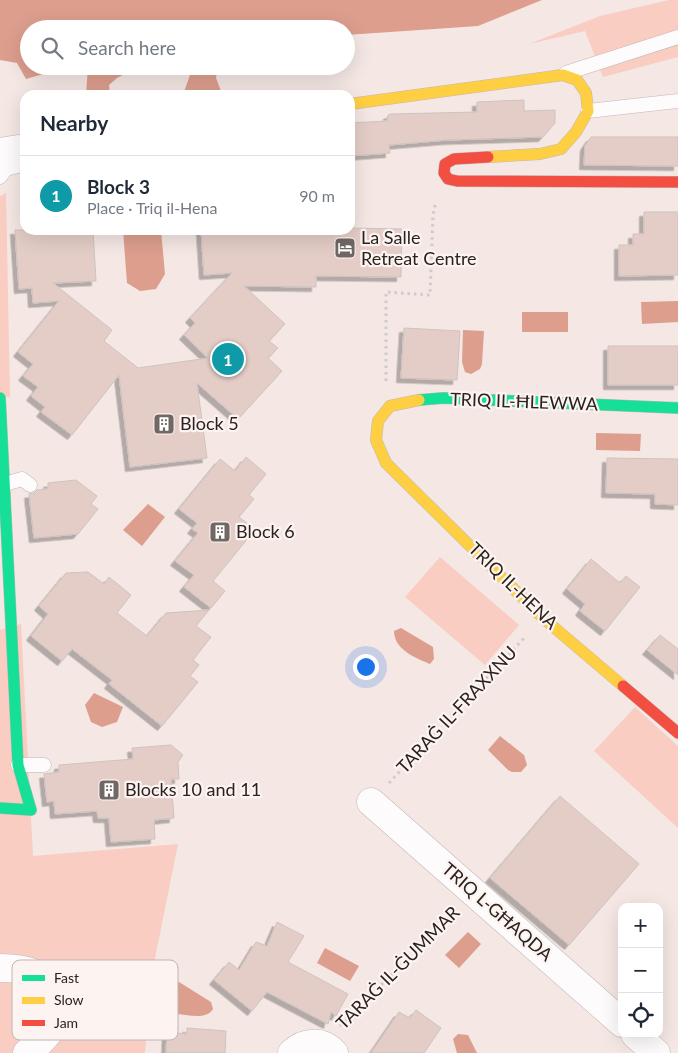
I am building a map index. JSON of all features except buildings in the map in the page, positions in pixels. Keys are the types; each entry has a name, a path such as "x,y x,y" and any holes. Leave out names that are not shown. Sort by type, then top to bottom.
{"street":[{"path":"355,103 563,74 577,80 586,92 588,110 576,132 561,149 540,154 454,159 445,164 444,173 448,179 457,181 678,182"},
{"path":"0,152 20,149"},
{"path":"0,398 11,485 18,765 31,810 0,808"},
{"name":"TRIQ IL-ĦLEWWA","path":"390,406 413,400 443,398 678,408"},
{"name":"TRIQ IL-HENA","path":"390,406 378,421 376,440 386,463 544,618 678,734"},
{"name":"TRIQ L-GĦAQDA","path":"371,802 618,1019"},
{"path":"639,1038 656,1053"},
{"path":"27,1053 42,1040"},
{"path":"292,1053 302,1046 311,1043 328,1049"}],"lane":[{"path":"563,74 678,37"},
{"path":"588,110 678,101"},
{"path":"0,177 6,169 20,165"},
{"path":"18,765 44,765"}],"path":[{"path":"390,406 386,386 386,292 430,295 433,216"},
{"name":"TARAĠ IL-FRAXXNU","path":"371,802 544,618"},
{"name":"TARAĠ IL-ĠUMMAR","path":"328,1049 474,892"}],"shaded area":[{"path":"0,0 542,0 478,26 355,34 355,20 20,20 20,68 17,63 0,60"},
{"path":"669,0 678,0 678,57 603,77 585,31 529,44 600,16"},
{"path":"24,75 40,75 26,79"},
{"path":"87,75 123,75 109,85 110,90 86,90"},
{"path":"190,75 216,75 221,90 185,90"},
{"path":"6,193 10,397 0,396 0,196"},
{"path":"123,235 161,235 165,274 156,289 140,291 127,283"},
{"path":"678,301 678,322 642,324 641,302"},
{"path":"522,312 568,312 568,332 522,332"},
{"path":"463,330 484,331 482,364 480,369 471,374 465,372 462,362"},
{"path":"596,433 641,434 640,451 596,450"},
{"path":"148,504 165,517 142,546 123,530"},
{"path":"440,557 519,625 485,665 405,597"},
{"path":"21,624 33,856 178,844 155,960 12,960 12,1040 146,1040 145,1053 0,1053 0,630"},
{"path":"401,628 433,647 434,659 430,664 412,656 401,648 394,631"},
{"path":"94,693 123,707 117,722 102,727 91,722 85,705"},
{"path":"635,707 678,746 678,828 594,751"},
{"path":"500,736 524,755 527,765 521,772 508,770 488,750"},
{"path":"468,932 481,944 459,968 445,955"},
{"path":"325,948 359,966 350,981 317,963"},
{"path":"178,982 211,1002 213,1009 202,1016 178,1014"},
{"path":"458,1034 468,1035 477,1053 457,1053 453,1039"}],"traffic: fast":[{"path":"0,398 18,765 31,810 0,808"},
{"path":"419,400 443,398 678,408"}],"traffic: slow":[{"path":"355,103 563,75 577,80 586,93 588,111 576,132 561,149 540,154 488,157"},
{"path":"419,400 390,406 378,421 376,440 386,463 543,618 623,686"}],"traffic: jam":[{"path":"488,157 454,159 445,164 444,173 448,179 457,181 678,182"},
{"path":"623,686 678,733"}],"place":[{"name":"La Salle Retreat Centre","path":"345,248"},
{"name":"Block 3","path":"228,359"},
{"name":"Block 5","path":"164,424"},
{"name":"Block 6","path":"220,532"},
{"name":"Blocks 10 and 11","path":"109,790"}]}
